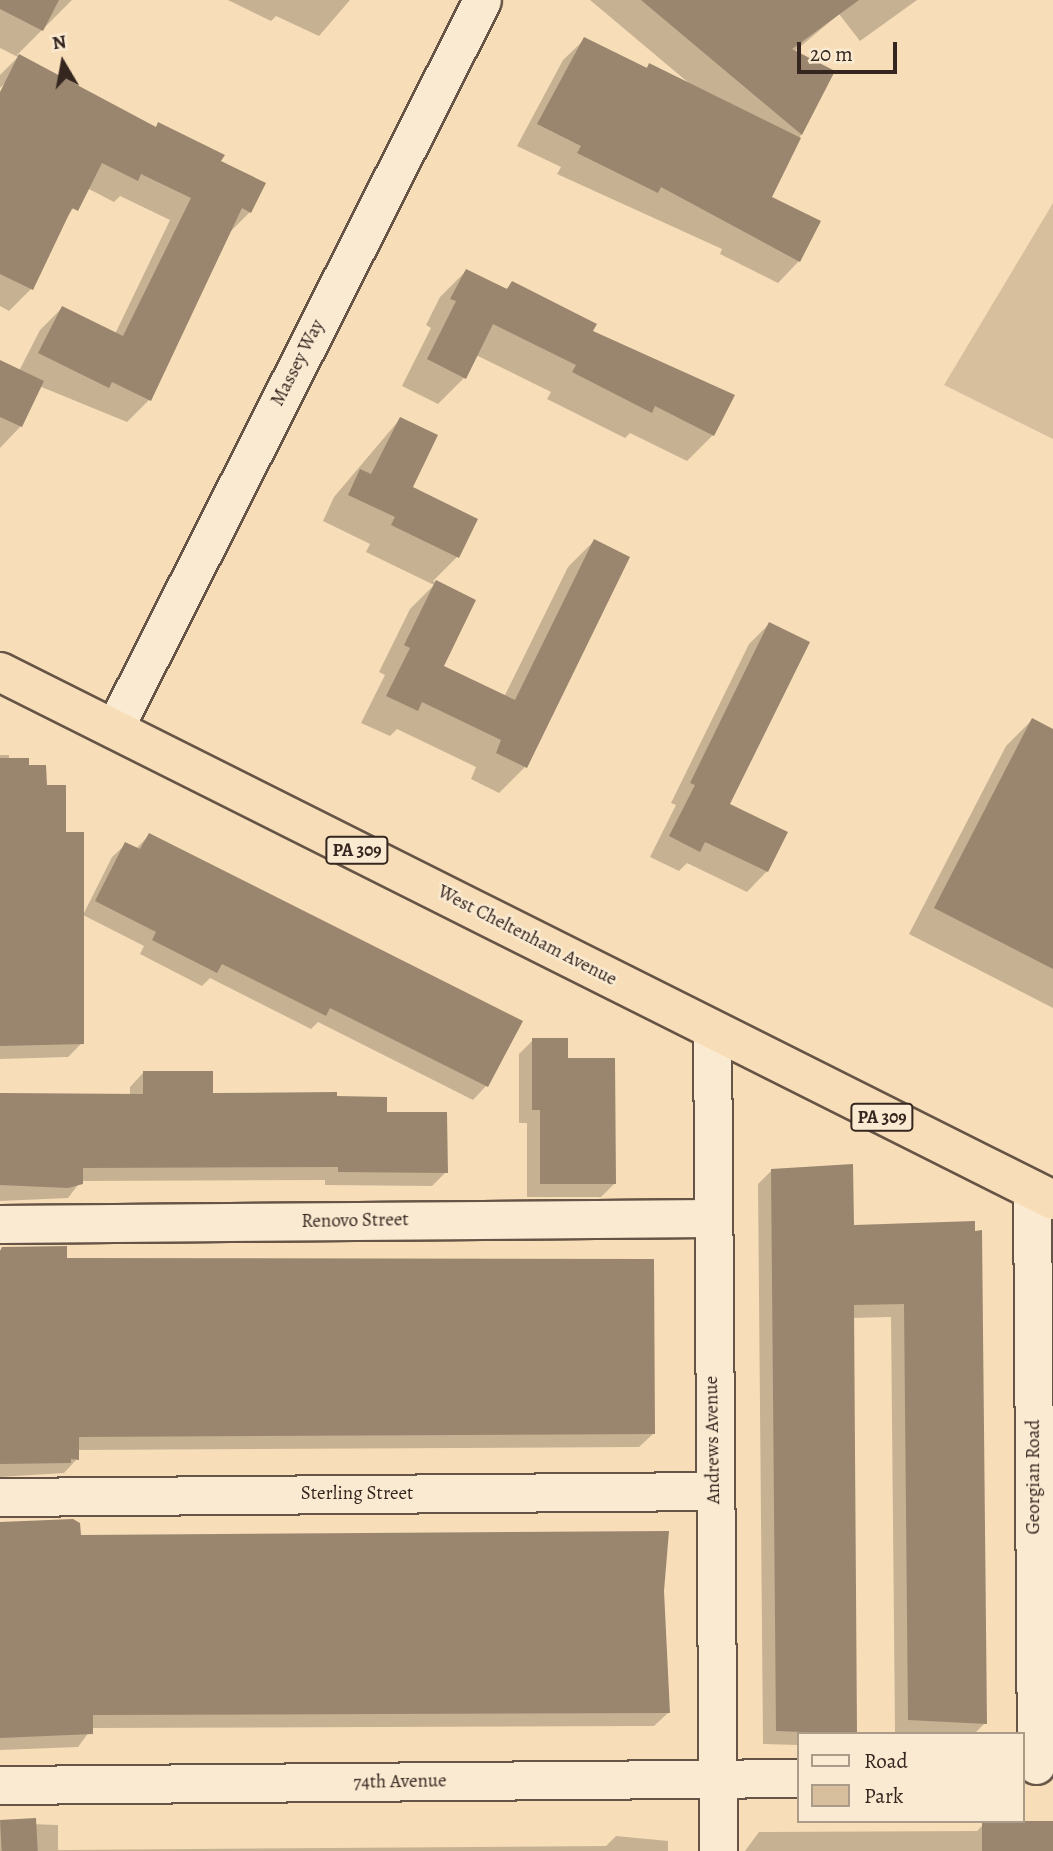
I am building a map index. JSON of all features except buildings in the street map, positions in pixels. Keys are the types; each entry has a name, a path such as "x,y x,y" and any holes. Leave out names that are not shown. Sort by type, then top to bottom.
{"highway":[{"name":"West Cheltenham Avenue","path":"0,672 115,727 1042,1195"}],"street":[{"name":"Massey Way","path":"115,727 482,0"},
{"name":"Andrews Avenue","path":"712,1030 710,1218 718,1851"},
{"name":"Georgian Road","path":"1037,1764 1042,1195"},
{"name":"Renovo Street","path":"0,1224 710,1218"},
{"name":"Sterling Street","path":"0,1497 714,1491"},
{"name":"74th Avenue","path":"0,1785 797,1778"}],"green space":[{"path":"1053,203 1053,439 944,385"}]}
